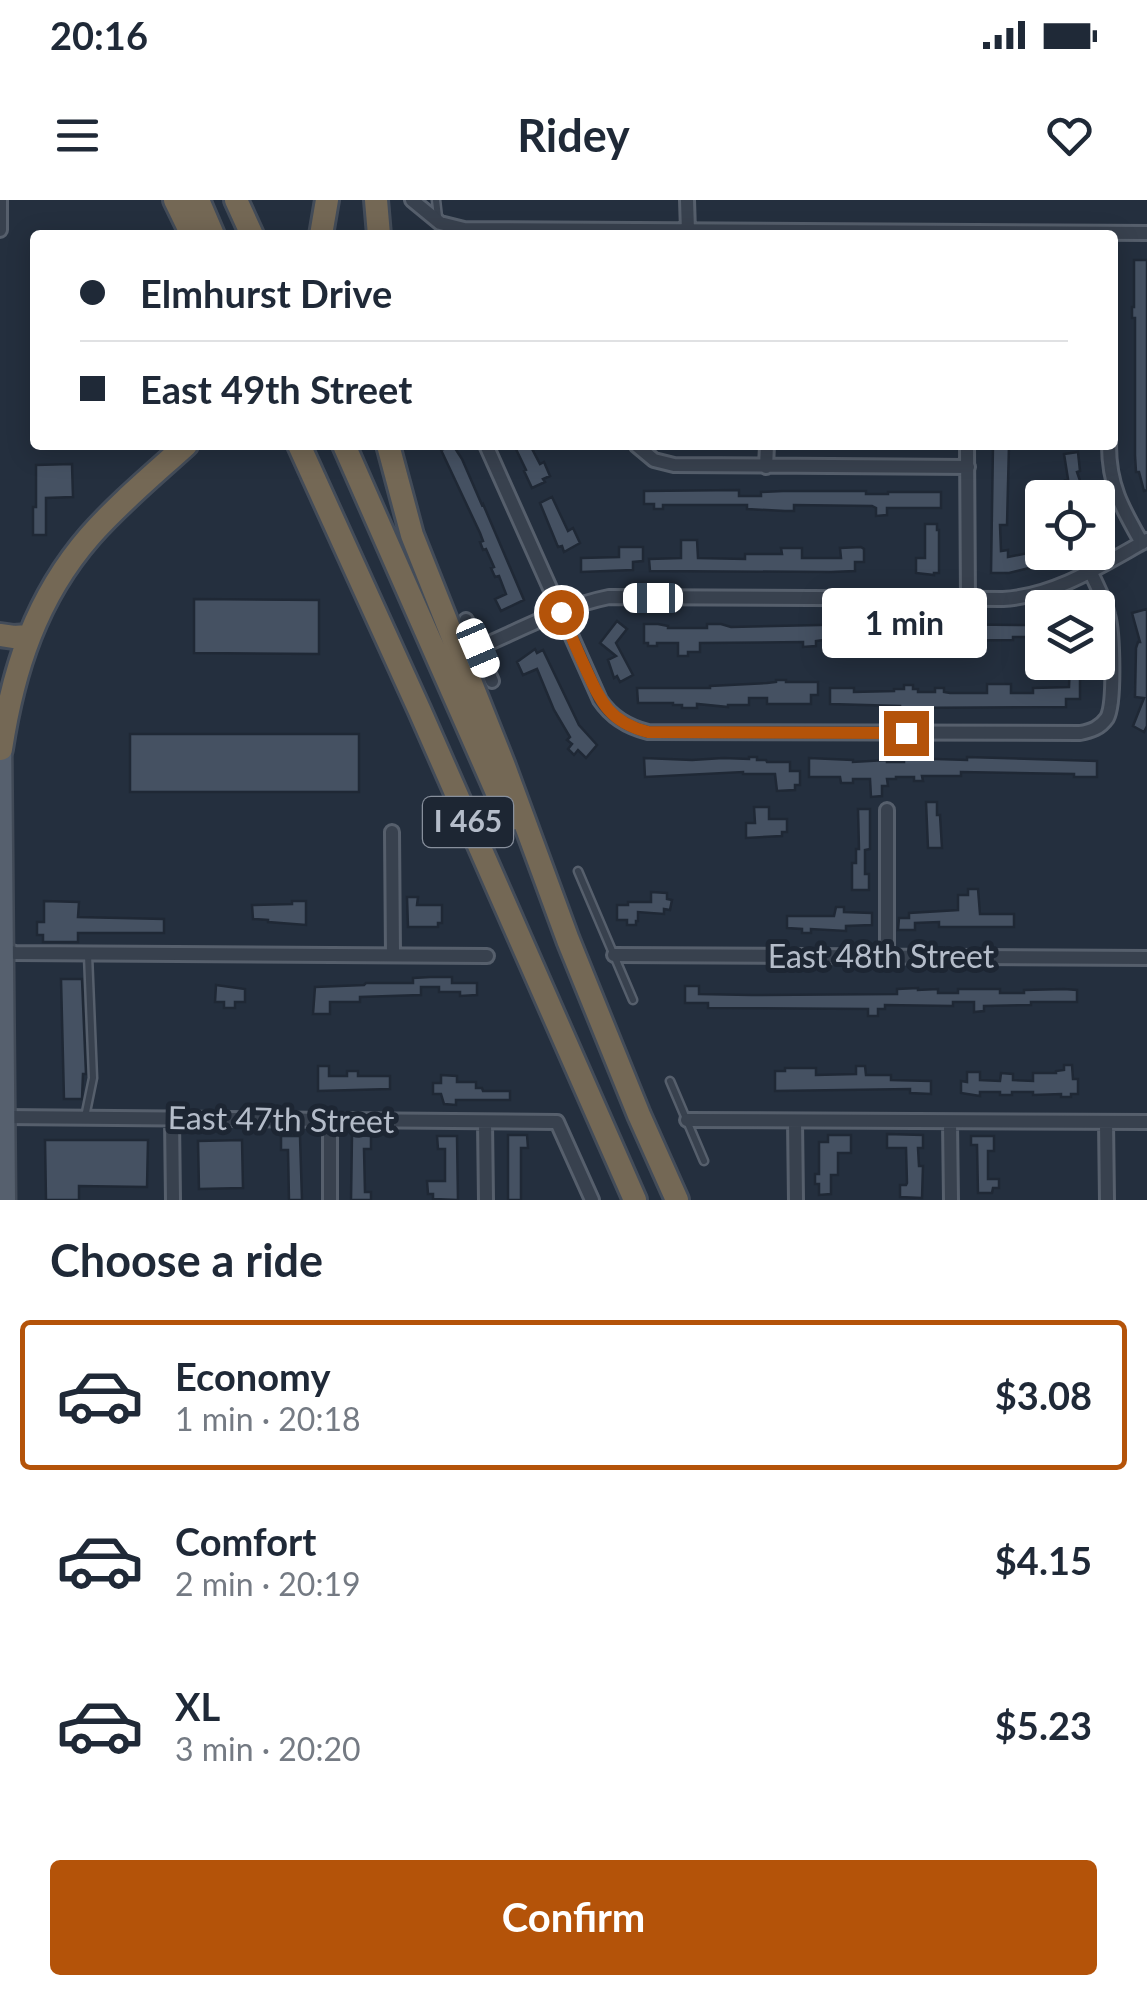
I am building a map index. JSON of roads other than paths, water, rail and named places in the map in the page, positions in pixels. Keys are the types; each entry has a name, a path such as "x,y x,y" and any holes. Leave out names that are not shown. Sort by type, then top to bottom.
{"highway":[{"path":"175,200 190,230"},
{"path":"198,200 211,230"},
{"path":"236,200 250,230"},
{"path":"321,230 328,200"},
{"path":"376,200 379,230"},
{"path":"1,750 14,681 28,636 49,593 79,549 114,510 180,450"},
{"name":"I 465","path":"301,450 635,1200"},
{"name":"I 465","path":"346,450 512,826 568,940 677,1200"},
{"path":"389,450 412,535 568,940"},
{"path":"0,635 28,636"}],"main road":[{"path":"0,698 5,1200"}],"street":[{"path":"0,200 0,230"},
{"path":"412,200 440,229 488,230"},
{"path":"688,200 688,230"},
{"path":"1118,234 1147,233"},
{"path":"478,648 561,612 609,597 1003,599 1032,596 1090,570 1110,628 1112,703 1103,723 1080,733 637,730 618,720 598,697 561,612 488,450"},
{"path":"641,450 659,462 674,465 968,467"},
{"path":"766,450 766,467"},
{"path":"967,450 968,599"},
{"path":"1109,450 1115,492 1145,542 1115,557"},
{"path":"466,620 492,681"},
{"path":"887,810 887,957"},
{"path":"392,832 393,955"},
{"path":"1,950 15,954 487,956"},
{"name":"East 48th Street","path":"614,956 1147,958"},
{"name":"East 47th Street","path":"4,1117 557,1122 592,1200"},
{"path":"172,1118 173,1200"},
{"path":"330,1120 330,1200"},
{"path":"687,1120 1147,1122"},
{"path":"795,1121 796,1200"},
{"path":"485,1122 486,1200"},
{"path":"950,1122 951,1200"},
{"path":"1106,1122 1107,1200"}],"lane":[{"path":"436,200 440,229"},
{"path":"578,870 633,1000"},
{"path":"84,1118 93,1078 88,954"},
{"path":"670,1081 704,1161"}]}
